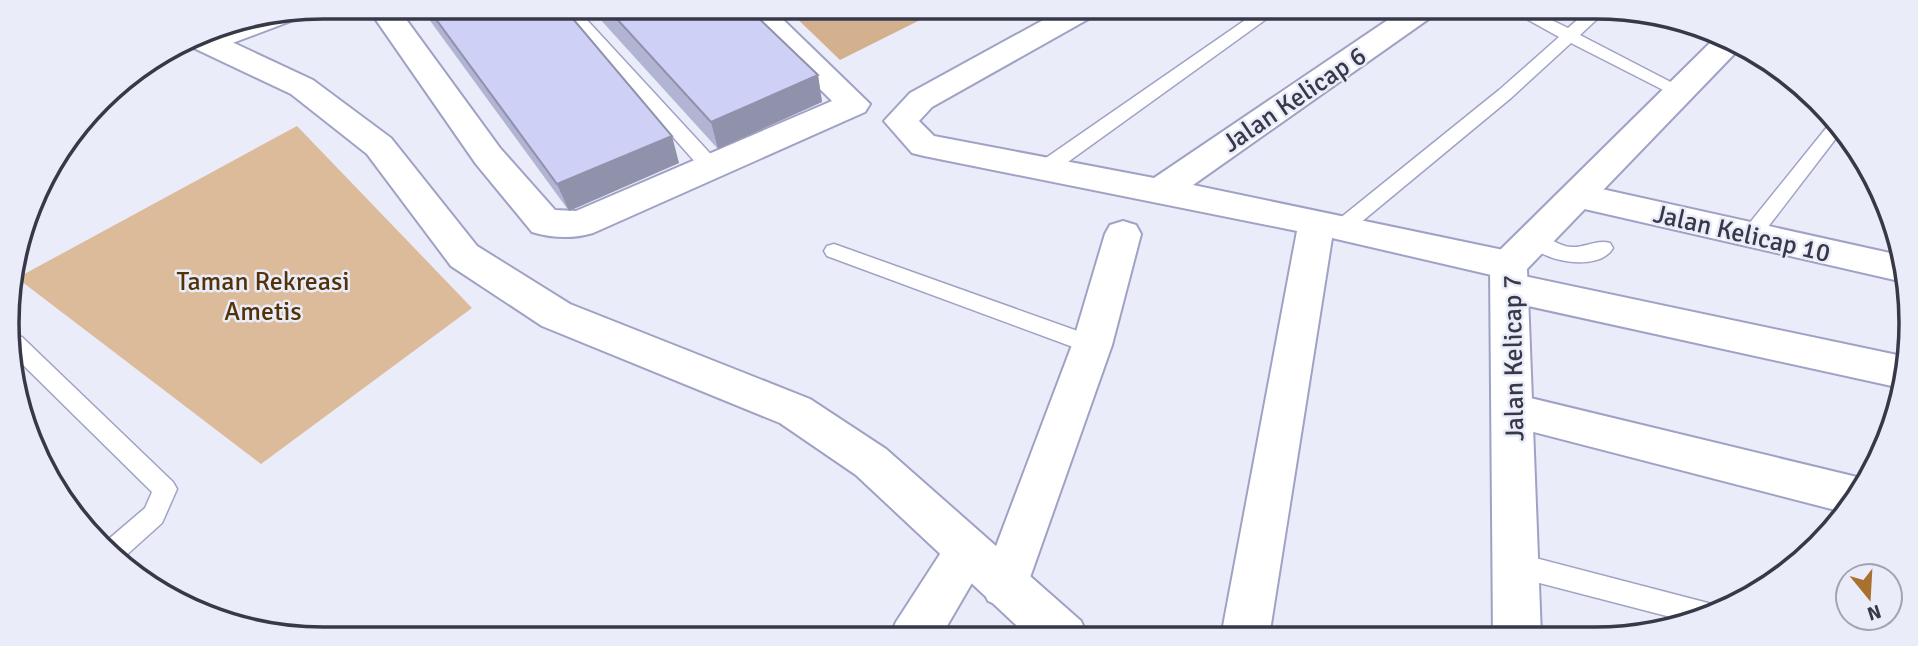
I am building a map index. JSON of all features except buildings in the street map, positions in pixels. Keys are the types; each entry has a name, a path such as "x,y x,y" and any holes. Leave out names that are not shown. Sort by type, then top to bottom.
{"street":[{"path":"391,19 488,156 545,223 580,224 854,104 765,19"},
{"path":"1067,19 921,100 900,121 924,145 1047,167 1329,225 1509,277 1895,370"},
{"name":"Jalan Kelicap 6","path":"1160,191 1410,19"},
{"path":"207,42 302,87 379,146 464,256 556,316 795,411 870,462 1051,627"},
{"name":"Jalan Kelicap 7","path":"1517,627 1509,277 1535,239 1723,48"},
{"name":"Jalan Kelicap 10","path":"1579,196 1894,268"},
{"path":"1247,627 1329,225"},
{"path":"1004,586 1092,345 1123,234"},
{"path":"1514,411 1847,493"},
{"path":"920,627 967,552"}],"lane":[{"path":"577,19 710,167"},
{"path":"1047,167 1258,19"},
{"path":"1537,19 1681,92"},
{"path":"1329,225 1505,94 1587,19"},
{"path":"1751,234 1831,132"},
{"path":"1535,239 1552,252 1568,257 1603,248"},
{"path":"834,251 1092,345"},
{"path":"21,349 165,489 154,515 118,547"},
{"path":"1516,565 1692,611"}],"green space":[{"name":"Taman Rekreasi Ametis","path":"297,126 472,308 261,464 22,282 23,275"}],"shaded area":[{"path":"797,19 922,19 840,60"}]}
